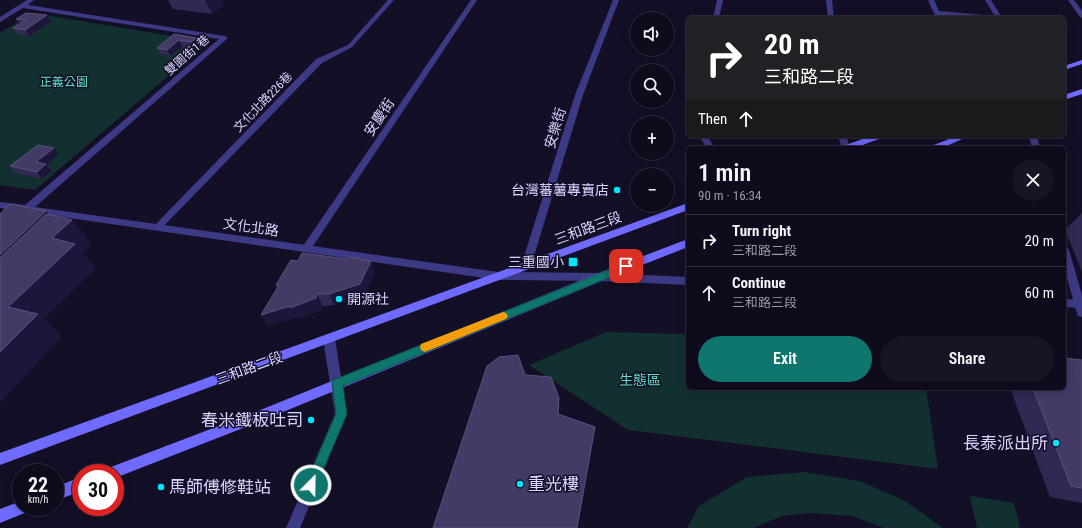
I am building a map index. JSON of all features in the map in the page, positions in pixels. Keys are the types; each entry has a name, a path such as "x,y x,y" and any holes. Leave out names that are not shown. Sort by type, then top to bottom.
{"main road":[{"path":"1066,67 1082,62"},
{"path":"1066,97 1082,91"},
{"path":"852,146 874,138"},
{"path":"939,146 960,138"},
{"name":"三和路三段","path":"498,276 686,207"},
{"path":"124,468 262,415 337,383 686,244"},
{"name":"三和路二段","path":"0,459 498,276"},
{"path":"0,516 12,511"}],"street":[{"path":"0,20 31,0"},
{"name":"文化北路226巷","path":"157,228 319,61 350,46 391,0"},
{"name":"安慶街","path":"306,249 474,0"},
{"name":"安樂街","path":"526,266 579,95 616,0"},
{"path":"716,16 720,0"},
{"path":"829,0 831,16"},
{"path":"931,0 938,16"},
{"path":"988,0 998,16"},
{"path":"1070,0 1082,16"},
{"name":"雙園街1巷","path":"22,6 225,38 27,209"},
{"name":"文化北路","path":"0,205 498,276 600,277 686,282"},
{"path":"20,217 27,209"},
{"path":"1066,257 1081,307 1066,303"},
{"path":"293,528 341,414 329,339"}],"green space":[{"name":"正義公園","path":"32,13 208,42 35,190 0,185 0,33"},
{"name":"生態區","path":"606,332 686,334 686,390 926,390 938,469 628,430 529,365"},
{"path":"804,472 860,481 905,501 943,528 884,528 852,516 810,513 782,516 753,528 687,528 699,506 747,477"},
{"path":"970,496 1014,503 1020,528 977,528"}],"building":[{"path":"26,13 47,15 25,30 13,28 26,20 16,19"},
{"path":"174,34 197,38 191,42 179,40 167,50 157,48"},
{"path":"38,145 54,148 36,162 46,164 37,172 10,166"},
{"path":"10,204 46,211 0,255 0,214"},
{"path":"46,214 72,220 52,238 75,244 8,307 38,314 0,352 0,258"},
{"path":"302,253 347,259 349,257 371,261 360,284 329,294 317,294 316,298 290,308 290,306 261,315 279,285 276,285 291,260 298,261"},
{"name":"重光樓","path":"518,355 525,375 551,377 559,398 558,414 595,427 577,528 433,528 487,366 499,357"},
{"path":"1066,358 1082,360 1082,488 1071,486 1034,390 1066,390"}],"slow traffic":[{"path":"425,347 503,316"}],"place":[{"name":"台灣蕃薯專賣店","path":"617,190"},
{"name":"三重國小","path":"573,262"},
{"name":"開源社","path":"339,299"},
{"name":"春米鐵板吐司","path":"311,420"},
{"name":"長泰派出所","path":"1056,443"},
{"name":"重光樓","path":"520,484"},
{"name":"馬師傅修鞋站","path":"161,487"}],"route":[{"path":"311,485 341,414 337,383 626,266"}]}
